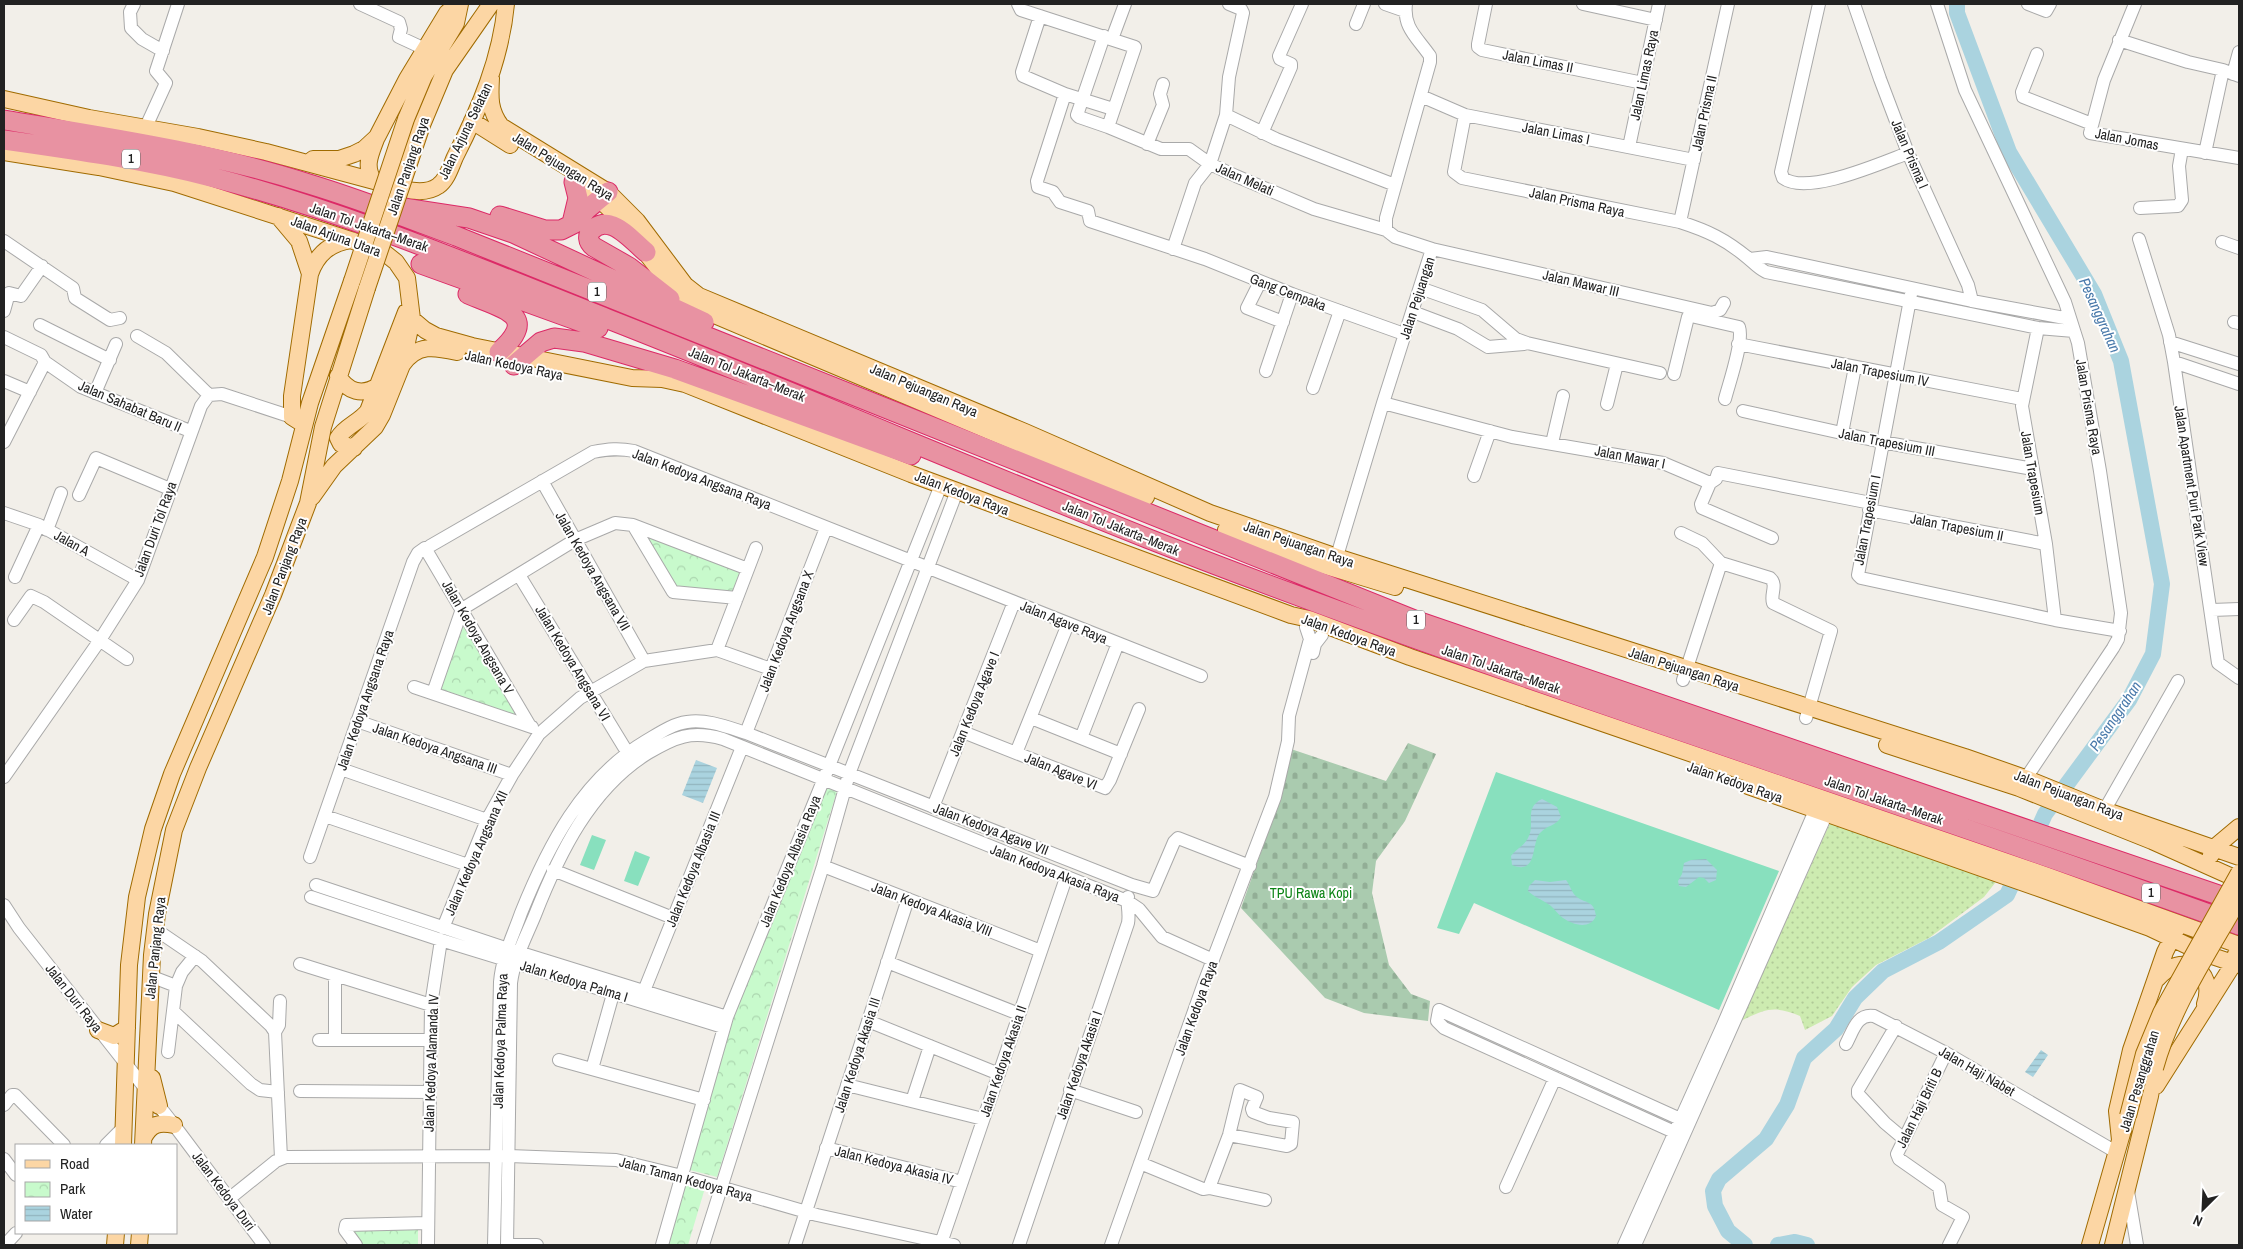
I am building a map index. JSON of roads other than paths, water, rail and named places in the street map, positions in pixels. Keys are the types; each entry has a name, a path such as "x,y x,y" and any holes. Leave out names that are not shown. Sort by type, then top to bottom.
{"highway":[{"name":"Jalan Tol Jakarta–Merak","path":"4,120 184,152 272,173 354,199 456,236 1417,621 2068,853 2239,901"},
{"name":"Jalan Tol Jakarta–Merak","path":"4,140 91,152 169,167 256,190 363,224 799,395 1006,482 1233,572 1422,642 2001,830"},
{"path":"570,226 578,203 574,182"},
{"path":"420,210 469,208 485,211 545,230 561,230 570,226 604,195"},
{"path":"354,199 470,218 513,233 807,369 838,388"},
{"path":"363,224 451,287 508,311 516,318 518,325 517,333 504,348"},
{"path":"646,252 610,225 597,225 593,227 588,238 590,244 594,247 629,267 694,317"},
{"path":"421,264 652,348 799,395"},
{"path":"519,361 541,342 554,338 601,346 736,390 953,470 1006,482"},
{"name":"Jalan Tol Jakarta–Merak","path":"2068,853 2239,925"}],"main road":[{"name":"Jalan Arjuna Selatan","path":"281,156 339,159 364,149 377,137 407,79 447,12 458,4"},
{"name":"Jalan Panjang Raya","path":"123,1144 129,965 139,888 158,810 271,541 290,481 298,420 352,281 406,119 424,76 456,23 458,4"},
{"name":"Jalan Panjang Raya","path":"143,1141 150,976 155,929 174,830 195,776 273,595 308,503 316,454 338,376 422,126 445,70 468,34 491,4"},
{"name":"Jalan Arjuna Selatan","path":"4,99 145,129 198,137 281,156 414,191 432,190 444,180 462,145 490,78 504,26 506,4"},
{"path":"468,34 474,30 489,31 495,35 499,49"},
{"name":"Jalan Pejuangan Raya","path":"490,78 490,106 493,116 501,126 604,195 637,221 685,284 699,296 1024,432 1210,513 1335,563"},
{"name":"Jalan Pejuangan Raya","path":"472,121 574,182 604,195 618,218 683,296 707,312 1206,522 2022,783 2101,815 2239,880"},
{"path":"374,181 369,174 368,166 377,137"},
{"path":"462,145 479,140 505,142"},
{"name":"Jalan Arjuna Utara","path":"4,152 99,167 174,183 351,240 386,254 396,262 407,278 409,288 410,312 402,365 379,422 326,475 308,503"},
{"path":"276,215 299,241 310,274"},
{"path":"298,420 292,396 310,274 325,250 333,245 351,240"},
{"path":"354,448 341,444 338,438 365,416 410,312"},
{"name":"Jalan Kedoya Raya","path":"410,312 425,330 436,336 504,348 519,361"},
{"name":"Jalan Kedoya Raya","path":"402,365 412,353 434,347 632,378 662,379 685,384 957,491 1291,615 1309,619 1823,807"},
{"path":"338,376 348,388 356,392 364,392 378,386"},
{"name":"Jalan Kedoya Raya","path":"1291,615 1306,627 1322,635 1406,667 1991,865 2046,883 2115,900 2186,924 2236,944"},
{"path":"210,687 210,693 215,700 222,702 230,698"},
{"path":"191,728 200,722 207,723 212,730 212,738"},
{"name":"Jalan Pejuangan Raya","path":"2101,815 2239,857"},
{"path":"2206,864 2214,848 2239,827"},
{"name":"Jalan Pesanggrahan","path":"2090,1245 2144,1054 2161,1013 2239,873"},
{"name":"Jalan Kedoya Raya","path":"2046,883 2203,953 2236,964"},
{"name":"Jalan Pesanggrahan","path":"2113,1245 2126,1221 2127,1188 2155,1068 2164,1040 2174,1014 2239,901"},
{"path":"2118,1146 2117,1111 2131,1050 2171,938 2178,929 2186,924"},
{"path":"2150,1096 2203,1009 2236,964 2236,944"},
{"path":"2155,981 2172,966 2184,964 2195,968 2203,976 2208,987 2203,1009"},
{"path":"98,1030 114,1036 127,1028"},
{"path":"147,1049 159,1106"},
{"path":"143,1141 148,1130 156,1124 174,1125"}],"street":[{"path":"134,4 130,12 131,28 142,38 162,50"},
{"path":"145,129 166,83 156,72 178,4"},
{"path":"360,4 399,22 401,28 399,37 426,49"},
{"path":"1018,4 1021,10 1132,45 1135,50 1108,127"},
{"path":"1084,100 1108,38 1125,4"},
{"path":"1173,249 1195,183 1210,164 1226,115 1229,77 1243,13 1241,9 1229,4"},
{"path":"1262,133 1291,67 1291,64 1280,59 1279,56 1302,4"},
{"path":"1356,24 1364,4"},
{"path":"1385,4 1406,7 1408,26 1430,56 1421,96 1386,218 1386,230"},
{"name":"Jalan Limas II","path":"1486,4 1478,44 1478,47 1482,50 1643,82"},
{"path":"1583,4 1656,20"},
{"name":"Jalan Limas Raya","path":"1629,147 1659,4"},
{"name":"Jalan Prisma II","path":"1680,222 1728,4"},
{"path":"1820,4 1782,172 1786,180 1820,183 1908,153"},
{"name":"Jalan Prisma I","path":"1854,4 1908,153 1968,285 1972,302"},
{"path":"1937,4 1965,90 2065,302 2072,325"},
{"path":"2028,4 2046,11 2050,4"},
{"name":"Jalan Jomas","path":"2134,4 2119,40 2089,132 2091,134 2239,158"},
{"path":"1040,16 1022,72 1029,79 1065,94 1113,109"},
{"path":"2119,40 2188,62 2232,73"},
{"path":"2205,153 2239,52"},
{"path":"2037,54 2022,92 2023,97 2092,124"},
{"path":"1147,144 1163,105 1160,94 1163,84"},
{"name":"Gang Cempaka","path":"1065,94 1037,185 1040,188 1056,195 1060,202 1088,211 1090,221 1205,259 1260,282 1404,334"},
{"name":"Jalan Limas I","path":"1421,96 1466,115 1694,160"},
{"name":"Jalan Melati","path":"1084,100 1077,115 1079,118 1108,127 1160,149 1189,149 1210,164 1314,209 1386,230"},
{"path":"1226,115 1262,133 1395,185"},
{"name":"Jalan Prisma Raya","path":"1466,115 1454,172 1457,176 1680,222 1709,231 1750,259 1757,268 1766,272 1911,296 1972,302 2072,325"},
{"path":"2140,208 2178,206 2180,204 2182,200 2179,166 2182,149"},
{"name":"Jalan Pejuangan","path":"1335,563 1404,334 1432,250 1395,237 1386,230"},
{"name":"Jalan Apartment Puri Park View","path":"2139,239 2170,342 2174,362 2212,610 2218,663 2239,678"},
{"path":"4,241 73,288 75,298 110,320 120,318"},
{"path":"2222,242 2239,248"},
{"name":"Jalan Mawar III","path":"1432,250 1712,313 1720,310 1724,303"},
{"path":"4,311 6,296 10,293 21,296 42,266"},
{"path":"1260,282 1247,308 1283,322"},
{"path":"1420,288 1482,310 1516,339 1527,343 1660,373"},
{"path":"1266,371 1292,294"},
{"name":"Jalan Prisma Raya","path":"1911,296 2038,328 2072,325"},
{"name":"Jalan Trapesium I","path":"1911,296 1857,572 1861,578 2055,620 2120,631"},
{"path":"1313,388 1340,311"},
{"path":"1412,312 1458,329 1488,347 1527,343"},
{"path":"1674,374 1686,319 1690,316 1739,327 1738,344 1725,399"},
{"path":"40,325 110,360"},
{"name":"Jalan Prisma Raya","path":"2022,783 2105,661 2118,639 2120,631 2121,613 2100,471 2072,325"},
{"name":"Jalan Trapesium","path":"2038,328 2022,399 2046,544 2055,620"},
{"path":"137,336 166,353 209,395 222,394 298,420"},
{"name":"Jalan Sahabat Baru II","path":"4,337 42,356 46,362 80,386 190,431"},
{"path":"2170,342 2239,364"},
{"path":"96,393 116,344"},
{"name":"Jalan Trapesium IV","path":"1738,344 2022,399"},
{"path":"4,442 46,362"},
{"path":"2174,362 2239,384"},
{"path":"1608,404 1616,364"},
{"path":"1842,433 1854,367"},
{"path":"4,381 30,392"},
{"name":"Jalan Duri Tol Raya","path":"4,777 100,640 138,580 190,431 201,406 209,395"},
{"path":"1552,443 1563,396"},
{"name":"Jalan Mawar I","path":"1383,403 1512,437 1663,463 1710,483"},
{"name":"Jalan Trapesium III","path":"1743,411 1882,442 2033,469"},
{"path":"1474,476 1490,431"},
{"name":"Jalan Kedoya Angsana Raya","path":"310,857 413,562 418,553 593,452 622,448 928,568"},
{"path":"80,495 96,458 170,489"},
{"path":"1772,538 1702,508 1701,504 1710,483 1716,479 1718,473 1870,507"},
{"name":"Jalan Kedoya Angsana VII","path":"542,481 644,661"},
{"name":"Jalan Kedoya Albasia Raya","path":"662,1245 725,1022 830,766 941,485"},
{"name":"Jalan Kedoya Albasia Raya","path":"703,1245 824,866 849,774 957,491"},
{"path":"15,576 43,528 61,492"},
{"name":"Jalan Trapesium II","path":"1870,507 2046,544"},
{"name":"Jalan A","path":"4,513 43,528 138,580"},
{"path":"432,693 462,609 575,540 615,523 633,525 748,569"},
{"path":"633,525 673,592 737,598"},
{"name":"Jalan Kedoya Angsana X","path":"746,733 826,528"},
{"path":"1681,533 1702,542 1721,563 1770,578 1774,585 1773,603 1831,631 1807,714"},
{"name":"Jalan Kedoya Angsana V","path":"428,547 462,609 535,730"},
{"path":"717,650 756,548"},
{"path":"1684,675 1721,563"},
{"name":"Jalan Agave Raya","path":"928,568 1201,676"},
{"name":"Jalan Kedoya Angsana VI","path":"519,575 627,752 632,756 633,763"},
{"path":"14,620 32,596 127,659"},
{"name":"Jalan Kedoya Agave I","path":"933,807 1014,602"},
{"path":"2212,610 2239,609"},
{"path":"1016,754 1068,624"},
{"name":"Jalan Kedoya Raya","path":"1288,741 1289,716 1310,639 1306,627"},
{"name":"Jalan Kedoya Raya","path":"1112,1245 1213,960 1275,797 1288,741 1297,719 1315,644 1322,635"},
{"path":"1081,738 1118,644"},
{"path":"644,661 717,650 771,669"},
{"name":"Jalan Kedoya Angsana XII","path":"442,934 488,820 535,730 591,691 644,661"},
{"path":"2101,815 2178,681"},
{"path":"414,687 535,730"},
{"name":"Jalan Agave VI","path":"963,732 1105,788 1108,787 1139,709"},
{"path":"1031,718 1121,754"},
{"name":"Jalan Kedoya Angsana III","path":"358,721 512,775"},
{"name":"Jalan Kedoya Palma Raya","path":"511,956 538,872 558,833 577,805 596,782 627,752 669,728 686,722 706,722 746,733 849,774"},
{"name":"Jalan Kedoya Palma Raya","path":"508,1245 503,1156 500,982 553,870 595,801 616,777 633,763 672,740 687,735 711,736 845,789"},
{"name":"Jalan Kedoya Albasia III","path":"644,991 742,747"},
{"path":"341,769 488,820"},
{"name":"Jalan Kedoya Agave VII","path":"849,774 1132,885 1155,890 1174,842 1178,838 1250,866"},
{"name":"Jalan Kedoya Akasia Raya","path":"845,789 1127,901 1139,909 1162,936 1213,960"},
{"path":"1624,1245 1684,1121 1823,807"},
{"path":"324,816 468,866"},
{"name":"Jalan Kedoya Akasia VIII","path":"824,866 1041,951"},
{"path":"553,870 673,918"},
{"name":"Jalan Kedoya Akasia II","path":"947,1244 962,1182 1066,878"},
{"name":"Jalan Kedoya Palma I","path":"316,885 379,913"},
{"name":"Jalan Kedoya Akasia I","path":"1019,1245 1128,923 1130,913 1127,901 1132,885"},
{"name":"Jalan Kedoya Palma I","path":"311,897 379,913 511,956 613,994 725,1022"},
{"name":"Jalan Kedoya Akasia III","path":"795,1245 908,899"},
{"name":"Jalan Duri Raya","path":"6,911 146,1090"},
{"path":"155,929 195,956 276,1032"},
{"name":"Jalan Kedoya Alamanda IV","path":"428,1245 431,1004 442,934"},
{"path":"168,1052 176,986 182,972 195,956"},
{"name":"Jalan Kedoya Palma I","path":"511,956 644,991 725,1022"},
{"path":"887,962 1019,1014"},
{"path":"300,964 431,1004"},
{"path":"335,1040 336,975"},
{"path":"150,976 176,986"},
{"path":"592,1069 613,994"},
{"path":"230,1198 287,1158 278,1092 276,1032 279,1025 280,1001"},
{"path":"1678,1134 1444,1028 1437,1021 1439,1010 1684,1121"},
{"path":"173,1011 251,1084 260,1090 278,1092"},
{"name":"Jalan Haji Nabet","path":"1846,1044 1860,1018 1866,1014 1874,1016 1896,1026 2118,1146"},
{"path":"868,1021 999,1074"},
{"path":"1896,1026 1858,1094 1885,1123 1904,1139"},
{"path":"319,1040 431,1040"},
{"path":"912,1101 930,1046"},
{"name":"Jalan Haji Briti B","path":"1946,1053 1897,1154 1899,1159 1939,1187 1941,1190 1940,1204 1963,1217 1949,1245"},
{"path":"559,1060 704,1100"},
{"path":"1506,1187 1555,1078"},
{"path":"847,1084 984,1119"},
{"name":"Jalan Kedoya Duri","path":"146,1090 264,1245"},
{"path":"300,1090 430,1092"},
{"path":"1070,1090 1136,1112"},
{"path":"1209,1188 1229,1135 1240,1090 1256,1097 1252,1109 1253,1112 1269,1118 1293,1122 1290,1144 1288,1146 1229,1135"},
{"path":"8,1100 15,1095 63,1144"},
{"path":"107,1144 124,1127"},
{"path":"1635,1245 1678,1134"},
{"name":"Jalan Kedoya Akasia IV","path":"826,1148 962,1182"},
{"name":"Jalan Kedoya Palma Raya","path":"494,1245 503,1156"},
{"name":"Jalan Taman Kedoya Raya","path":"287,1158 503,1156 610,1159 682,1176 806,1212 947,1244"},
{"path":"4,1159 15,1174"},
{"path":"1140,1163 1203,1189 1209,1188 1265,1200"},
{"path":"2126,1221 2137,1245"},
{"path":"356,1245 344,1226 348,1224 428,1223"},
{"path":"5,1245 15,1233"},
{"path":"508,1245 537,1245"}],"water":[{"path":"696,760 717,768 703,803 682,795"},
{"path":"1542,799 1557,807 1561,817 1557,822 1540,833 1530,862 1526,866 1512,865 1511,856 1524,843 1530,833 1533,807"},
{"path":"1706,859 1717,870 1716,880 1709,883 1704,878 1699,877 1686,887 1679,886 1678,881 1682,874 1684,863 1691,860"},
{"path":"1535,880 1550,882 1566,880 1575,896 1593,907 1596,916 1586,925 1572,923 1563,918 1550,905 1528,891 1529,886"},
{"path":"2041,1050 2048,1055 2033,1077 2025,1072"}],"waterway":[{"name":"Pesanggrahan","path":"1957,4 1957,13 2009,152 2094,294 2121,361 2162,584 2153,654 2129,700 2045,814 2032,843"},
{"name":"Pesanggrahan","path":"1745,1245 1728,1231 1715,1206 1713,1191 1719,1179 1766,1139 1787,1105 1804,1058 1836,1029 1855,998 1883,971 1939,942 2007,895 2020,867"},
{"name":"Pesanggrahan","path":"1778,1245 1795,1242 1807,1245"}],"park label":[{"name":"TPU Rawa Kopi","path":"1311,893"}]}
